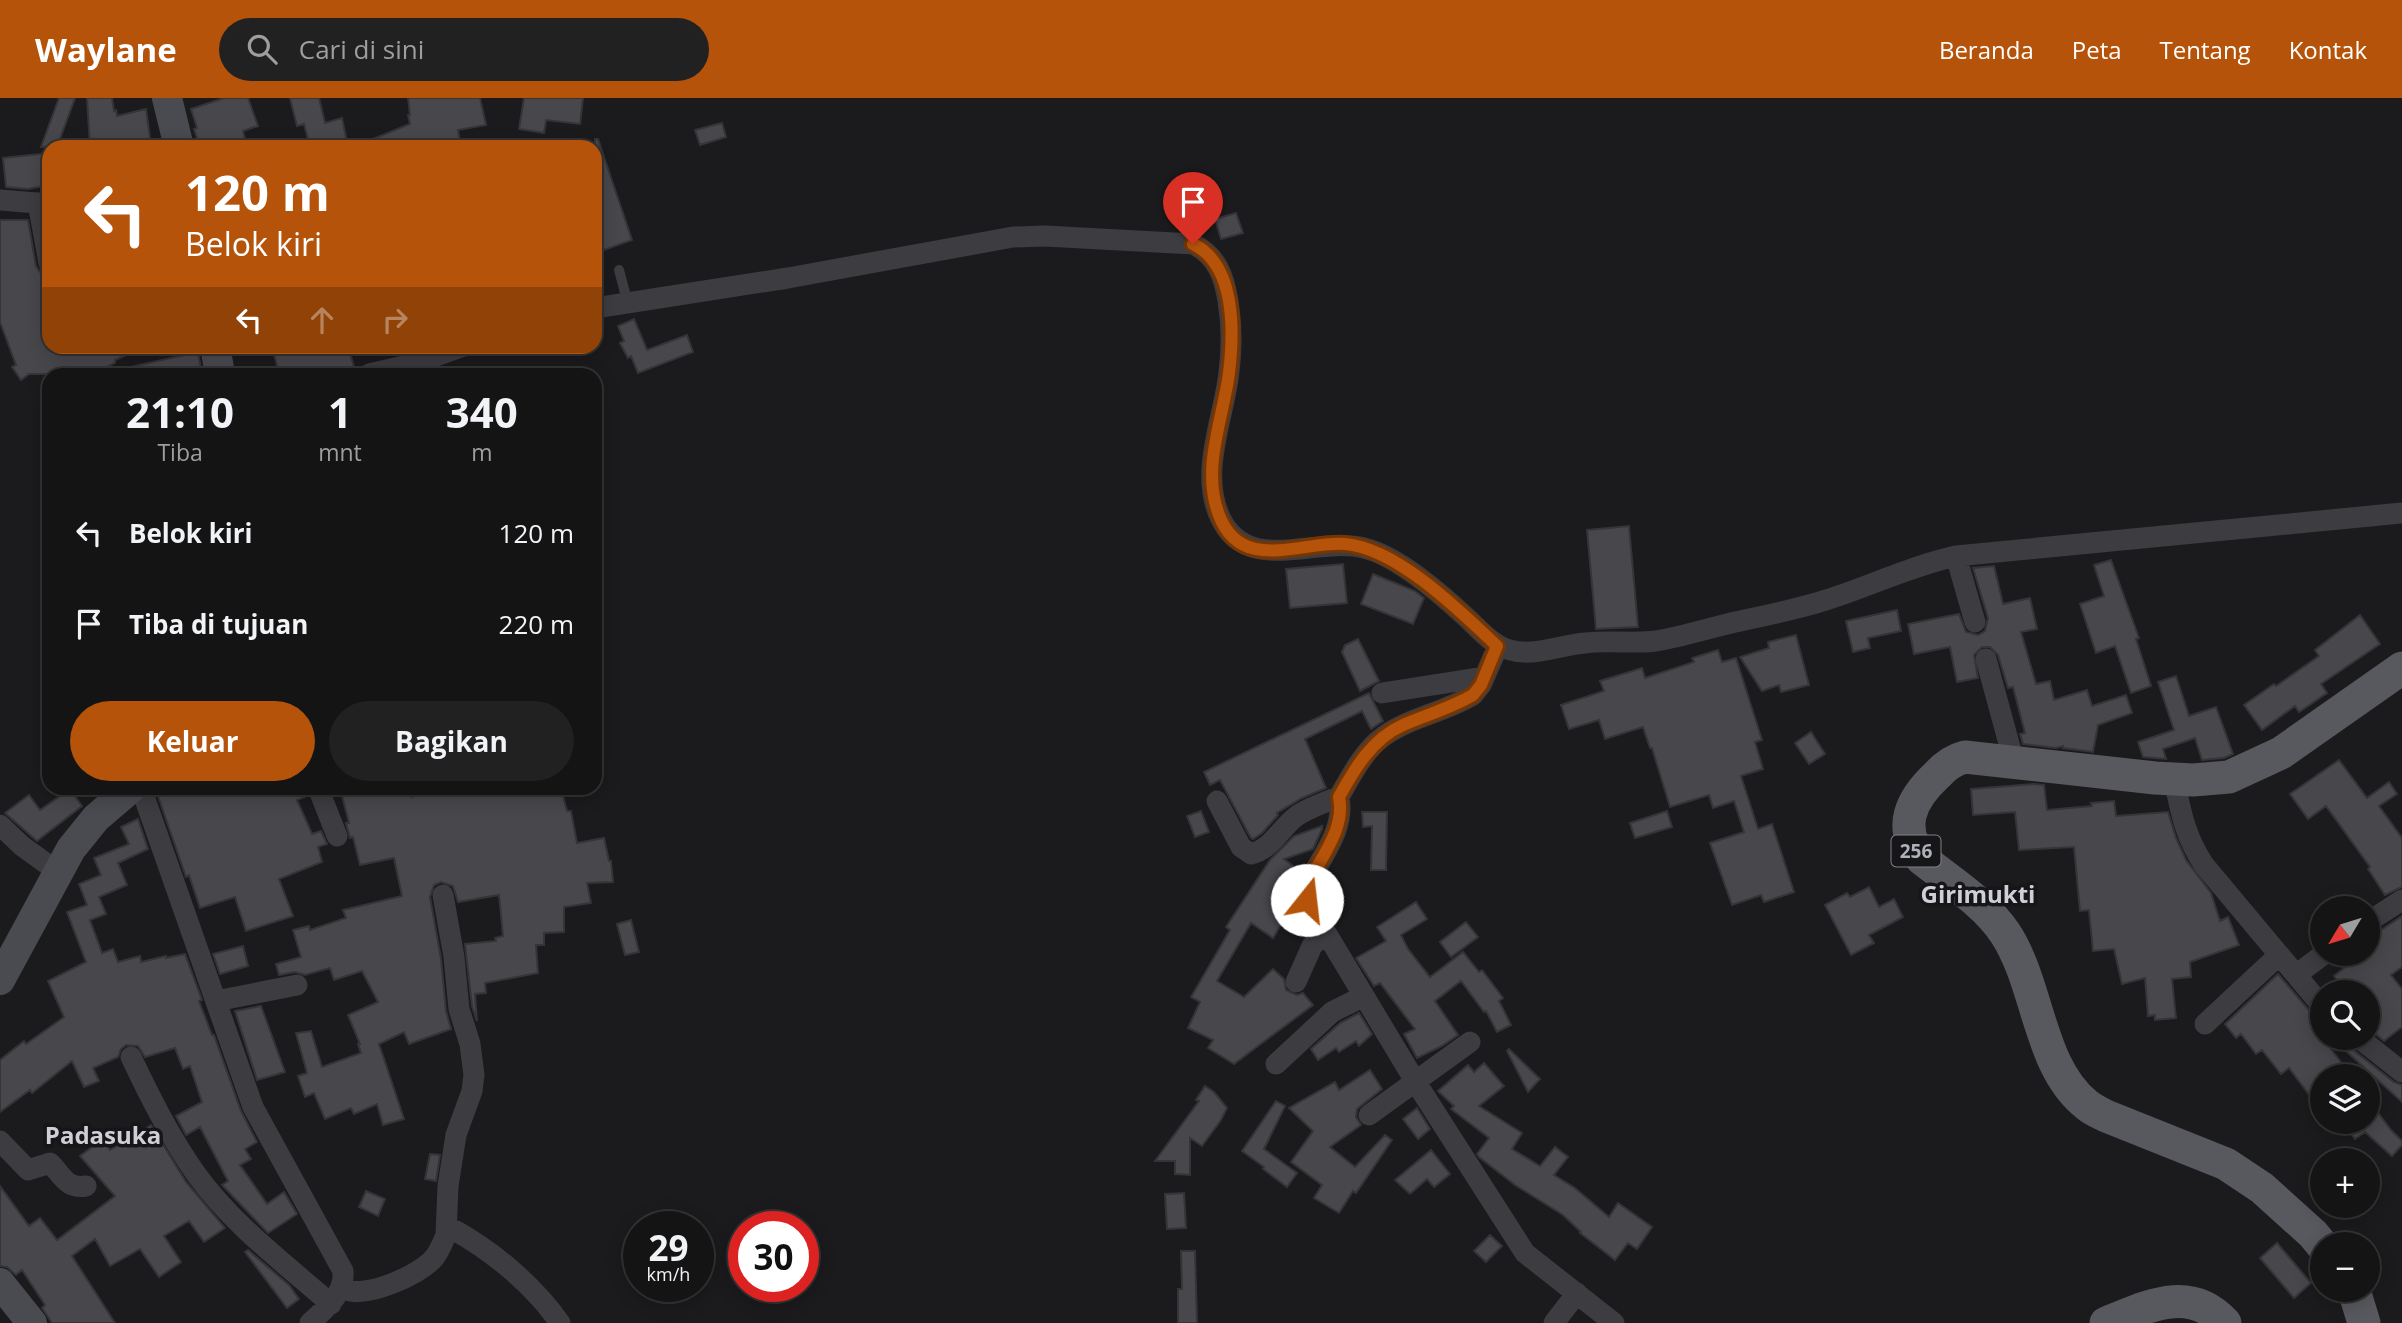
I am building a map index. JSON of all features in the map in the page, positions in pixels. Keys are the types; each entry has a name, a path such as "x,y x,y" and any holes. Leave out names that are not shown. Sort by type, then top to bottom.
{"main road":[{"path":"167,98 176,140"},
{"name":"256","path":"2310,1234 2262,1188 2226,1164 2106,1116 2087,1105 2073,1091 2055,1060 2018,958 2006,934 1988,913 1922,859 1915,850 1909,826 1912,805 1921,790 1946,766 1965,757 2174,779 2229,777 2281,753 2402,668"},
{"path":"0,980 71,849 96,818 123,795"},
{"path":"0,1283 32,1323"},
{"path":"2106,1323 2164,1302 2180,1301 2198,1304 2213,1311 2225,1323"},
{"path":"2358,1302 2364,1323"}],"street":[{"path":"0,200 42,204"},
{"path":"602,307 1030,235 1193,244 1210,255 1223,275 1232,327 1229,373 1213,462 1215,499 1224,526 1235,539 1254,550 1345,544 1367,549 1399,565 1450,603 1497,646 1520,653 1587,643 1659,641 1825,600 1909,569 1955,556 2402,513"},
{"path":"382,368 407,356"},
{"path":"1955,556 1975,622"},
{"path":"1217,801 1241,847 1251,854 1259,852 1299,815 1318,804 1339,797 1371,748 1383,737 1401,726 1473,695 1497,646"},
{"path":"1986,659 2014,762"},
{"path":"1382,693 1484,677"},
{"path":"2174,779 2184,828 2191,845 2220,886 2310,992"},
{"path":"143,795 253,1107 341,1266 344,1279 336,1296 310,1323"},
{"path":"321,795 337,836"},
{"path":"1339,797 1342,811 1339,825 1305,890 1307,900 1415,1081 1525,1253 1614,1323"},
{"path":"0,825 22,846 58,872"},
{"path":"443,895 454,957 459,1009 470,1044 474,1075 472,1091 456,1135 448,1186 446,1235"},
{"path":"2380,914 2402,900"},
{"path":"1296,982 1312,946 1325,932"},
{"path":"2205,1024 2279,955"},
{"path":"2296,975 2310,964"},
{"path":"216,1001 297,985"},
{"path":"1276,1064 1332,1012 1364,996"},
{"path":"1369,1115 1470,1042"},
{"path":"2374,1050 2402,1072"},
{"path":"131,1057 156,1108 197,1174 242,1226 336,1296 369,1290 415,1273 433,1259 446,1235 456,1231 473,1240 512,1272 560,1323"},
{"path":"0,1142 28,1170 50,1163 69,1185 86,1186"},
{"path":"1554,1323 1577,1293"}],"lane":[{"path":"619,270 628,304"}],"building":[{"path":"59,98 75,98 60,140 44,140"},
{"path":"87,98 112,98 117,116 146,109 150,140 90,140"},
{"path":"224,98 248,98 258,126 243,131 245,140 198,140 191,109"},
{"path":"290,98 319,98 325,123 342,118 347,140 308,140 304,124 297,126"},
{"path":"408,98 480,98 486,125 458,130 460,140 370,140 410,124"},
{"path":"524,98 583,98 580,124 546,120 544,133 519,129"},
{"path":"722,123 726,137 700,145 695,130"},
{"path":"602,151 632,240 604,250 602,244"},
{"path":"42,154 42,186 28,189 6,187 3,158"},
{"path":"1236,213 1243,233 1221,239 1215,219"},
{"path":"0,220 28,220 36,266 42,273 42,354 129,354 105,368 42,368 42,374 29,374 21,380 12,367 16,365 0,322"},
{"path":"634,319 647,350 687,335 693,352 638,373 631,356 628,358 620,343 624,341 618,326"},
{"path":"198,354 201,368 126,368"},
{"path":"274,354 350,354 354,368 278,368"},
{"path":"1629,526 1638,627 1596,629 1587,530"},
{"path":"2111,560 2139,638 2136,639 2151,686 2131,693 2115,646 2096,653 2080,604 2104,596 2094,565"},
{"path":"1343,564 1347,603 1290,608 1286,569"},
{"path":"1994,566 2003,604 2030,598 2037,629 2021,632 2036,684 2050,681 2054,700 2087,690 2092,706 2126,695 2132,713 2098,725 2093,752 2063,746 2056,748 2023,744 2020,734 2025,733 2013,687 2008,688 1998,655 1990,647 1982,647 1974,655 1978,678 1957,682 1950,647 1914,654 1908,624 1959,614 1966,632 1978,635 1985,631 1988,618 1973,568"},
{"path":"1373,574 1415,591 1424,598 1413,624 1361,604"},
{"path":"1897,610 1901,631 1868,638 1870,648 1853,652 1846,621"},
{"path":"2360,615 2380,644 2321,684 2327,693 2299,712 2295,706 2262,730 2244,705 2319,656 2315,650"},
{"path":"1796,635 1809,685 1781,692 1779,685 1762,691 1740,657 1769,648 1768,642"},
{"path":"1358,639 1379,681 1360,691 1342,652 1345,645"},
{"path":"1718,650 1722,662 1736,658 1762,740 1755,742 1763,769 1741,776 1758,829 1772,824 1794,892 1764,902 1761,895 1732,905 1710,843 1744,832 1734,801 1713,808 1709,795 1670,807 1643,727 1605,739 1599,720 1569,729 1561,705 1604,691 1600,681 1642,668 1645,678 1694,662 1692,658"},
{"path":"2176,676 2189,716 2216,707 2233,754 2224,758 2202,760 2195,738 2163,749 2166,759 2143,757 2138,742 2174,730 2158,682"},
{"path":"1369,693 1383,721 1371,729 1362,711 1305,739 1326,788 1277,813 1262,833 1251,838 1220,780 1210,785 1204,772"},
{"path":"1811,732 1825,754 1809,764 1795,743"},
{"path":"2339,760 2367,798 2389,782 2397,794 2379,806 2402,838 2402,887 2385,895 2368,869 2370,867 2326,806 2308,819 2290,794"},
{"path":"2044,785 2047,810 2114,801 2116,816 2168,812 2186,860 2211,893 2220,921 2228,917 2239,945 2190,962 2191,977 2172,979 2176,1018 2155,1020 2155,1015 2148,1016 2145,978 2122,984 2114,949 2093,951 2089,910 2080,911 2074,847 2019,850 2015,812 1973,815 1971,789"},
{"path":"29,795 40,810 61,795 74,795 82,806 37,841 5,813"},
{"path":"307,795 297,800 312,834 321,831 327,844 318,847 322,862 279,879 293,916 246,931 235,897 200,908 189,875 186,877 158,796"},
{"path":"342,795 563,795 567,811 571,811 577,843 604,838 611,861 613,882 587,883 591,903 564,907 564,932 544,933 544,945 536,945 538,973 485,983 486,993 475,994 477,1021 472,1006 465,944 496,941 495,938 503,936 499,895 458,902 453,886 441,882 434,885 430,897 441,959 446,1011 451,1029 409,1044 404,1032 379,1044 404,1119 383,1125 377,1104 354,1114 351,1108 325,1119 314,1093 305,1097 298,1076 307,1073 296,1033 311,1031 322,1067 361,1053 348,1015 378,1002 362,971 334,980 330,968 305,975 295,972 279,975 276,964 301,957 293,930 309,926 310,930 346,918 343,910 402,896 394,858 360,865 353,837 350,838 346,823 349,823"},
{"path":"1201,811 1209,832 1195,837 1187,816"},
{"path":"1667,811 1672,827 1635,838 1630,823"},
{"path":"1362,812 1387,812 1386,870 1371,870 1372,826 1363,827"},
{"path":"138,819 148,849 118,863 127,885 99,897 106,914 90,920 102,953 113,949 118,962 140,956 141,962 185,954 202,1000 199,1001 241,1111 257,1142 245,1149 251,1159 240,1165 267,1204 284,1192 297,1214 268,1233 222,1185 228,1181 200,1127 186,1135 176,1116 202,1102 190,1066 183,1069 175,1048 145,1057 138,1046 126,1045 118,1057 93,1068 99,1081 84,1087 72,1061 32,1093 30,1090 0,1112 0,1060 24,1041 26,1044 64,1017 48,981 86,962 67,912 87,905 79,884 101,875 94,858 129,844 121,827"},
{"path":"1322,826 1313,849 1284,859 1300,871 1293,885 1293,895 1289,899 1294,903 1273,938 1251,923 1217,981 1244,997 1273,969 1284,979 1286,990 1297,995 1303,993 1313,1005 1234,1064 1208,1048 1213,1040 1188,1028 1200,1002 1191,997 1230,930 1226,927 1270,860 1294,836"},
{"path":"1869,887 1879,907 1894,899 1903,917 1869,935 1874,943 1851,955 1825,905 1847,893 1850,897"},
{"path":"1416,902 1427,919 1401,935 1408,949 1430,977 1463,952 1479,972 1482,970 1503,998 1499,1001 1511,1025 1497,1032 1486,1011 1484,1012 1461,981 1435,1001 1458,1035 1417,1058 1404,1034 1415,1029 1380,983 1374,986 1356,958 1386,941 1377,927"},
{"path":"2402,916 2402,967 2391,975 2402,989 2402,1027 2384,1041 2380,1038 2380,980 2337,980 2334,976 2346,966 2380,966 2380,931"},
{"path":"631,920 639,952 625,955 617,924"},
{"path":"1466,922 1478,937 1451,957 1440,942"},
{"path":"243,946 248,966 220,974 213,954"},
{"path":"2278,974 2310,1012 2310,1050 2332,1050 2342,1064 2310,1064 2310,1096 2289,1068 2281,1074 2262,1050 2256,1054 2241,1034 2236,1038 2225,1024"},
{"path":"261,1006 285,1072 257,1080 235,1011"},
{"path":"1359,1013 1372,1034 1359,1046 1356,1041 1339,1052 1336,1048 1318,1060 1311,1049 1340,1023"},
{"path":"1509,1049 1540,1079 1528,1092 1507,1051"},
{"path":"2345,1050 2354,1050 2371,1064 2360,1064"},
{"path":"1484,1063 1504,1086 1479,1106 1522,1133 1512,1149 1540,1166 1555,1147 1568,1157 1554,1175 1575,1188 1609,1217 1618,1203 1652,1227 1637,1249 1628,1243 1615,1260 1580,1233 1563,1215 1515,1185 1479,1157 1477,1154 1489,1138 1451,1109 1454,1106 1438,1091 1468,1065 1474,1072"},
{"path":"1370,1070 1382,1089 1357,1109 1356,1117 1361,1125 1330,1147 1355,1167 1385,1135 1392,1140 1339,1213 1314,1198 1322,1185 1291,1162 1313,1131 1289,1108 1335,1082 1339,1090"},
{"path":"2380,1071 2402,1085 2402,1102 2380,1082"},
{"path":"1205,1086 1214,1092 1227,1108 1202,1146 1190,1138 1190,1175 1175,1174 1175,1161 1155,1161 1199,1101 1196,1100"},
{"path":"1276,1101 1285,1106 1264,1149 1297,1173 1287,1187 1242,1151"},
{"path":"1417,1108 1430,1129 1418,1139 1403,1119"},
{"path":"2380,1115 2402,1141 2402,1145 2392,1156 2367,1134 2380,1134"},
{"path":"151,1125 186,1182 225,1228 204,1242 189,1221 164,1236 181,1262 159,1277 140,1249 110,1266 95,1239 72,1256 115,1323 52,1323 42,1308 45,1305 22,1270 16,1275 7,1267 0,1266 0,1186 29,1226 40,1218 57,1240 115,1196 80,1156 103,1139 110,1150"},
{"path":"1431,1150 1450,1174 1434,1187 1427,1179 1410,1194 1395,1180"},
{"path":"430,1154 440,1155 436,1181 425,1179"},
{"path":"366,1191 385,1199 378,1216 359,1207"},
{"path":"1184,1193 1186,1228 1167,1229 1165,1194"},
{"path":"1490,1235 1502,1246 1486,1262 1474,1251"},
{"path":"2277,1243 2310,1284 2294,1298 2260,1258"},
{"path":"248,1250 289,1285 299,1299 287,1308 245,1252"},
{"path":"1181,1251 1195,1251 1197,1323 1178,1323 1178,1289 1182,1289"}],"district":[{"name":"Girimukti","path":"1978,895"},
{"name":"Padasuka","path":"103,1136"}],"route":[{"path":"1193,244 1210,255 1223,275 1232,327 1229,373 1213,462 1215,499 1224,526 1235,539 1254,550 1345,544 1367,549 1399,565 1450,603 1497,646 1481,685 1473,695 1401,726 1371,748 1339,797 1342,811 1339,825 1309,880 1305,890 1307,900"}]}
